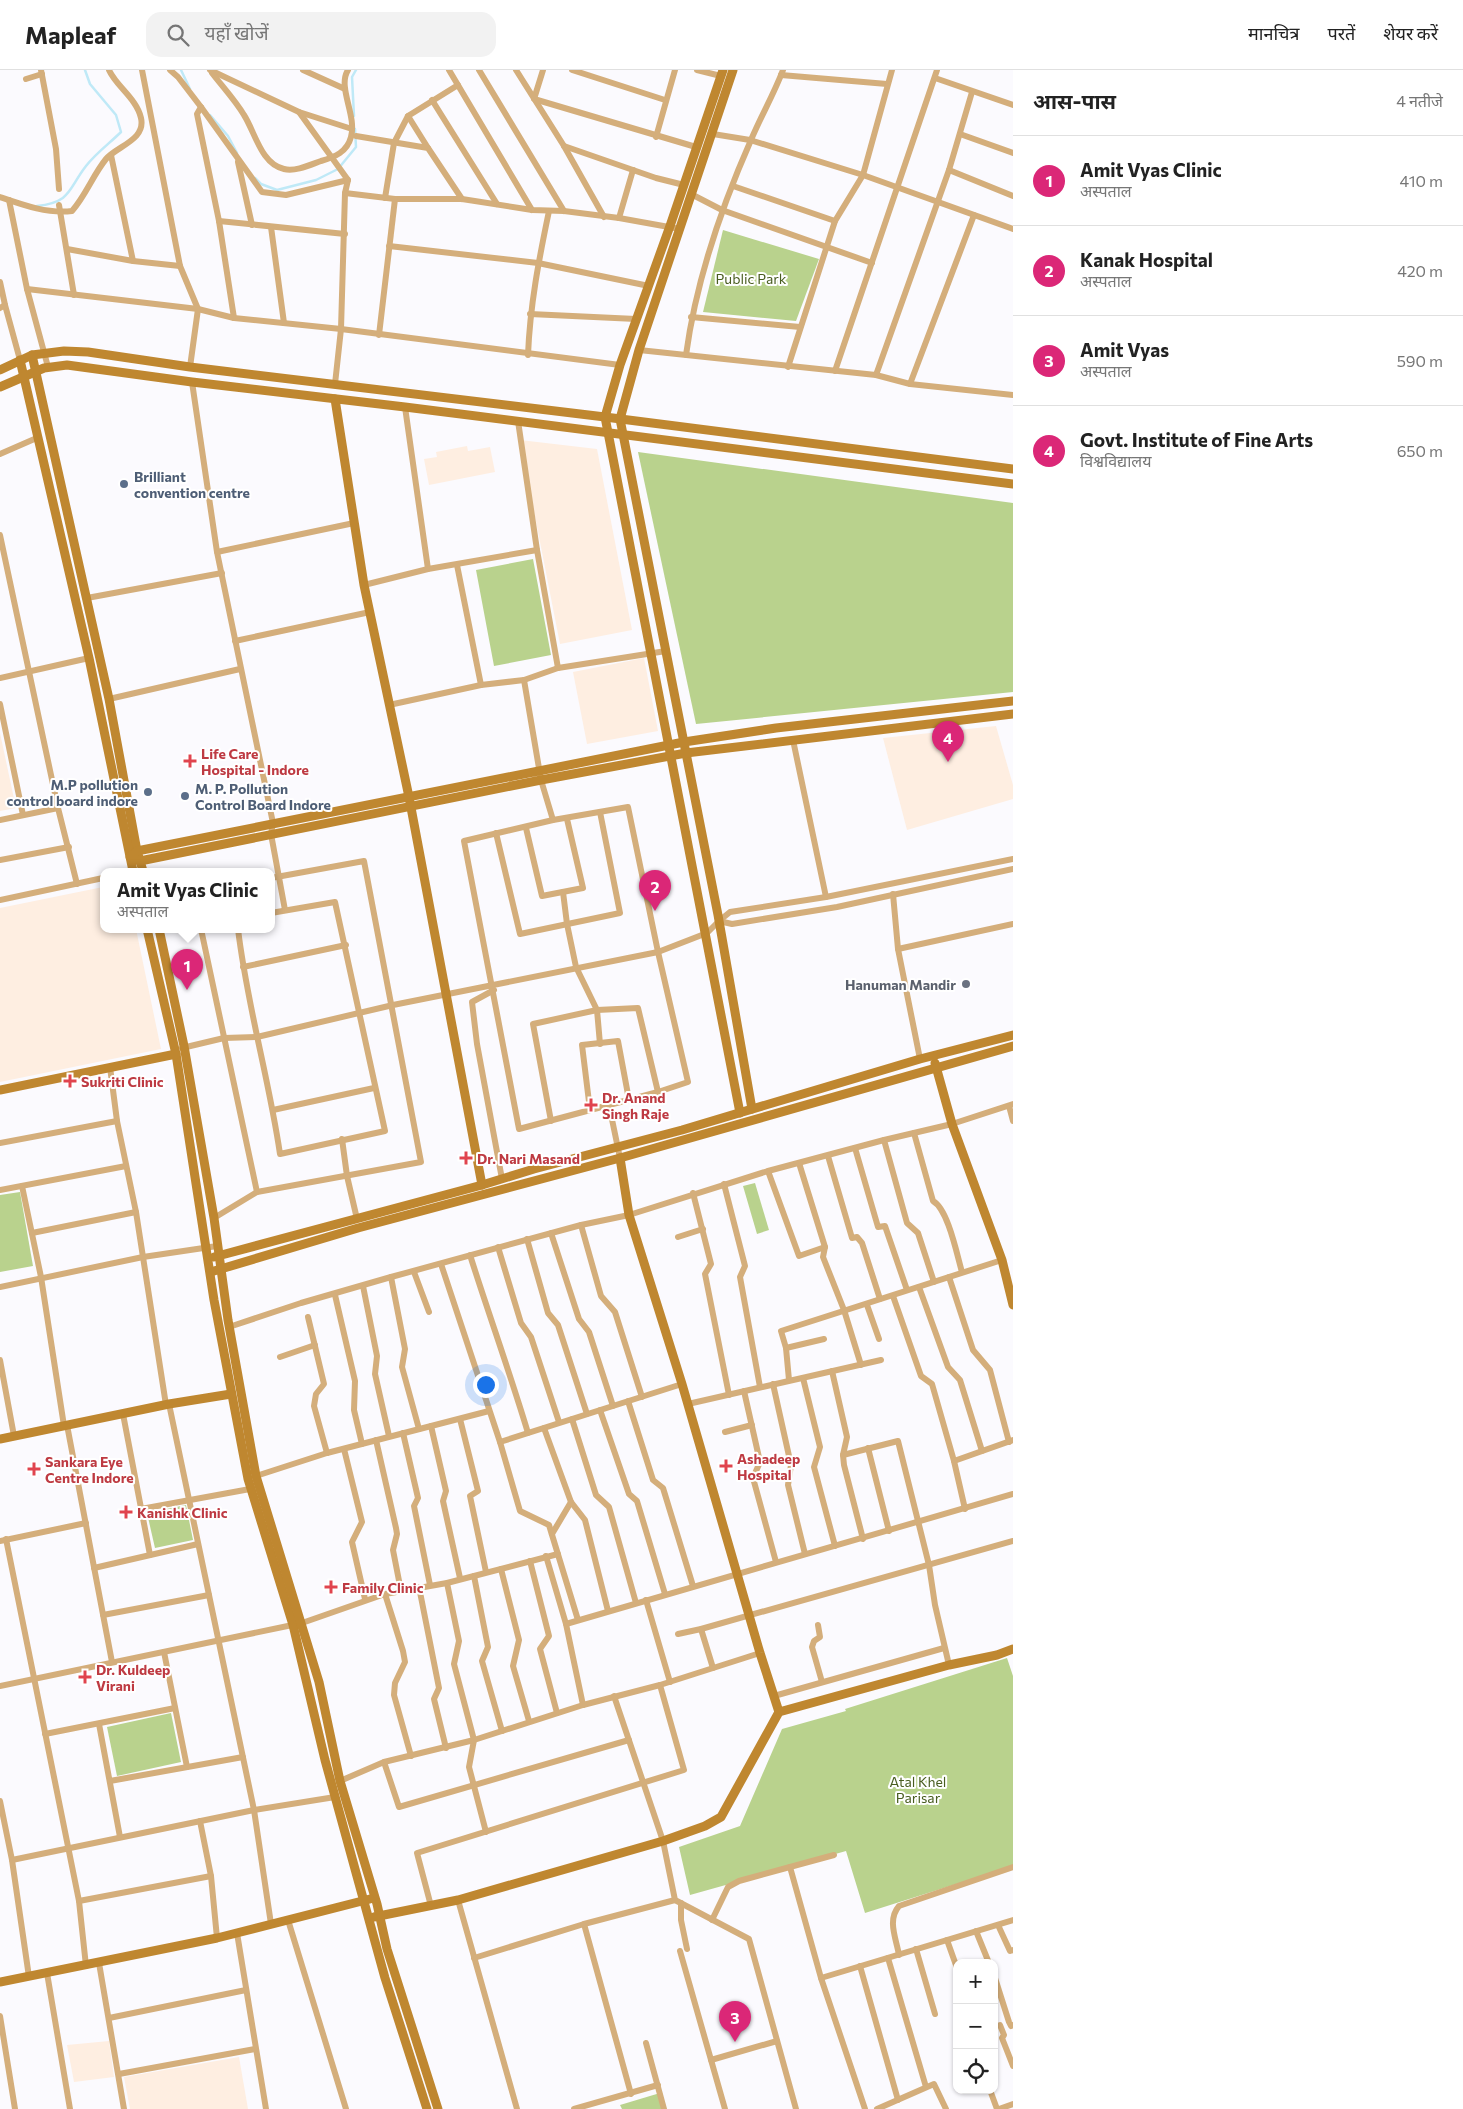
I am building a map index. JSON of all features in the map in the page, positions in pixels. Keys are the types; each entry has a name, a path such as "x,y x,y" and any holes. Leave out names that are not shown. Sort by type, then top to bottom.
{"main road":[{"path":"733,70 640,350 620,419 719,921 752,1109"},
{"path":"722,73 620,365 605,417 707,933 740,1113"},
{"path":"0,370 32,355 64,351 88,352 190,367 1013,469"},
{"path":"32,355 109,699 134,854 133,868"},
{"path":"20,360 134,854 140,861 142,868"},
{"path":"0,387 24,375 48,367 67,365 1013,484"},
{"path":"334,399 364,585 411,807 482,1185"},
{"path":"134,854 273,823 684,742 776,728 1013,701"},
{"path":"140,861 541,780 686,753 1013,714"},
{"path":"148,933 176,1054 213,1252 231,1394 250,1489 319,1682 340,1781 375,1897 387,1949 438,2109"},
{"path":"160,933 184,1046 214,1218 213,1252"},
{"path":"213,1252 357,1219 740,1113 920,1059 1013,1035"},
{"path":"215,1271 358,1228 620,1158 1013,1046"},
{"path":"0,1090 176,1054"},
{"path":"933,1056 952,1124 1002,1260 1013,1305"},
{"path":"620,1158 629,1215 682,1384 736,1574 779,1712"},
{"path":"215,1271 229,1327 256,1476 297,1624 335,1796 385,1978 427,2109"},
{"path":"0,1439 168,1404 231,1394"},
{"path":"369,1919 458,1900 663,1841 706,1826 721,1817 779,1712 949,1664 1013,1651"},
{"path":"0,1982 237,1934 375,1897"}],"street":[{"path":"0,197 42,210 58,208 72,210 84,197 107,158 130,142 140,131 141,118 108,70"},
{"path":"142,70 180,266 198,309 190,367"},
{"path":"170,70 178,77 201,107 262,192 286,195 347,178"},
{"path":"303,70 345,89"},
{"path":"210,71 244,115 260,146 271,160 282,169 294,170 333,159 348,146 352,129 351,108 344,80 348,70"},
{"path":"449,70 532,210"},
{"path":"479,70 564,211"},
{"path":"516,70 564,146 604,217"},
{"path":"534,99 544,70"},
{"path":"572,70 665,100"},
{"path":"656,137 675,70"},
{"path":"697,70 722,73"},
{"path":"788,367 835,221 863,175 892,70"},
{"path":"835,371 937,70"},
{"path":"210,71 299,112 352,129"},
{"path":"26,79 41,72 56,149 59,189"},
{"path":"686,355 691,317 722,210 750,140 782,73 887,84"},
{"path":"935,78 972,92 1013,104"},
{"path":"385,198 394,143 408,116 458,85"},
{"path":"876,375 949,170 972,92"},
{"path":"534,99 656,137 696,147"},
{"path":"432,100 497,204"},
{"path":"201,107 197,114 219,221 234,318"},
{"path":"299,112 347,178 341,329 335,384"},
{"path":"408,116 462,199"},
{"path":"713,134 750,140 863,175 897,189 937,201 1013,229"},
{"path":"960,134 1013,153"},
{"path":"356,136 428,148"},
{"path":"564,146 684,185"},
{"path":"111,155 133,261"},
{"path":"238,160 252,225"},
{"path":"618,218 633,170"},
{"path":"949,170 1013,196"},
{"path":"733,186 835,221"},
{"path":"346,192 394,199 462,199 532,210 564,211 618,218 680,229"},
{"path":"691,194 722,210 872,262"},
{"path":"379,335 394,199"},
{"path":"9,200 27,289 48,367"},
{"path":"58,208 74,295"},
{"path":"528,355 530,314 549,211"},
{"path":"910,384 974,215"},
{"path":"219,221 346,234"},
{"path":"271,227 284,324"},
{"path":"389,246 538,263 649,286"},
{"path":"67,249 133,261 180,266"},
{"path":"0,282 3,306 20,360"},
{"path":"27,289 198,309 234,318 341,329 528,355 620,365"},
{"path":"530,314 636,319"},
{"path":"691,317 800,327"},
{"path":"640,350 876,375 910,384 1013,395"},
{"path":"192,382 217,552 273,823 271,834 285,910"},
{"path":"405,407 428,569"},
{"path":"518,421 537,550 558,668"},
{"path":"0,454 38,437"},
{"path":"217,552 354,523"},
{"path":"0,538 31,672 58,808 77,884"},
{"path":"364,585 428,569 537,550"},
{"path":"457,564 481,685"},
{"path":"87,598 222,573"},
{"path":"235,641 370,612"},
{"path":"389,705 481,685 524,680 558,668 666,651"},
{"path":"0,678 89,658"},
{"path":"109,699 240,669"},
{"path":"524,680 541,780 553,820"},
{"path":"0,704 23,815"},
{"path":"793,740 826,897"},
{"path":"628,807 658,952 688,1082 658,1092 519,1129 464,841 526,828 553,820 628,807"},
{"path":"0,820 58,808"},
{"path":"496,833 520,934 620,913 600,812"},
{"path":"526,828 542,896 583,888 567,819"},
{"path":"0,860 69,847"},
{"path":"176,1054 184,1046 224,1038 257,1037 359,1012 493,987 576,967 658,952 707,933 730,912 826,897 1013,859"},
{"path":"214,1218 257,1192 421,1162 393,1005 364,861 275,877"},
{"path":"719,921 732,924 837,907 1013,869"},
{"path":"0,900 100,879"},
{"path":"564,892 567,924 576,967 597,1010 600,1044"},
{"path":"893,894 898,949 920,1059"},
{"path":"239,933 243,967 257,1037 274,1110 280,1154 384,1130 336,902 275,912"},
{"path":"898,949 1013,924"},
{"path":"202,933 257,1192"},
{"path":"243,967 346,945"},
{"path":"493,987 472,1002 477,1044 502,1179"},
{"path":"551,1121 533,1024 597,1010 638,1008 658,1092"},
{"path":"590,1110 582,1044 618,1041 629,1100"},
{"path":"110,1067 117,1121 136,1212 168,1404 254,1810 271,1924"},
{"path":"274,1110 374,1088"},
{"path":"609,1105 616,1147 620,1158"},
{"path":"229,1327 301,1303 335,1295 390,1277 581,1225 629,1215 693,1193 768,1171 914,1132 952,1124 1011,1105 1013,1121"},
{"path":"0,1143 117,1121"},
{"path":"914,1132 933,1201 939,1204 946,1218 962,1272"},
{"path":"342,1139 347,1176 357,1219"},
{"path":"884,1140 907,1223 918,1232 934,1282"},
{"path":"856,1148 878,1227 885,1226 907,1290"},
{"path":"828,1156 852,1238 858,1237 862,1243 880,1299"},
{"path":"799,1163 825,1248 823,1257 844,1310 861,1365"},
{"path":"0,1190 126,1166"},
{"path":"768,1171 798,1256 825,1248"},
{"path":"724,1184 746,1266 740,1277 760,1388"},
{"path":"22,1186 41,1278 66,1426 112,1662"},
{"path":"693,1193 711,1264 705,1274 729,1395"},
{"path":"32,1233 136,1212"},
{"path":"581,1225 600,1296 615,1312 642,1397"},
{"path":"678,1237 703,1229"},
{"path":"552,1233 579,1319 589,1332 613,1406"},
{"path":"527,1240 548,1313 558,1325 587,1414"},
{"path":"498,1247 522,1323 531,1337 558,1422"},
{"path":"0,1286 143,1257 213,1252"},
{"path":"470,1255 495,1334 504,1354 528,1433"},
{"path":"789,1380 786,1348 782,1331 1002,1260"},
{"path":"441,1264 500,1442 520,1511 549,1525 578,1620"},
{"path":"414,1272 429,1312"},
{"path":"390,1277 406,1349 402,1367 419,1429"},
{"path":"949,1277 972,1350 990,1370 1011,1441 954,1461"},
{"path":"363,1286 377,1356 375,1374 390,1436"},
{"path":"919,1287 948,1367 960,1380 982,1451"},
{"path":"335,1295 355,1381 354,1410 362,1444"},
{"path":"893,1296 921,1376 932,1384 954,1461 965,1509"},
{"path":"867,1305 879,1339"},
{"path":"308,1317 324,1384 316,1394 314,1406 327,1453"},
{"path":"786,1348 824,1339"},
{"path":"280,1357 316,1346"},
{"path":"0,1360 3,1390 14,1436"},
{"path":"688,1404 881,1360"},
{"path":"832,1371 847,1437 844,1465 863,1538"},
{"path":"803,1378 820,1447 814,1466 835,1546"},
{"path":"500,1442 682,1384"},
{"path":"774,1384 791,1465 788,1485 806,1554"},
{"path":"744,1391 760,1462 753,1478 776,1562"},
{"path":"628,1401 653,1480 663,1488 692,1586"},
{"path":"600,1410 628,1494 637,1501 665,1594"},
{"path":"256,1476 327,1453 489,1411"},
{"path":"123,1414 150,1556"},
{"path":"460,1419 478,1491 470,1496 486,1572"},
{"path":"572,1419 596,1495 609,1507 636,1603"},
{"path":"725,1432 752,1425"},
{"path":"431,1426 446,1491 443,1501 460,1578"},
{"path":"544,1428 571,1502 585,1520 608,1611"},
{"path":"403,1433 418,1498 414,1506 430,1585"},
{"path":"376,1440 397,1534 393,1550 401,1591"},
{"path":"844,1455 898,1441 929,1565 944,1648 949,1664"},
{"path":"868,1448 889,1531"},
{"path":"344,1449 362,1522 352,1542 365,1599"},
{"path":"141,1508 250,1489"},
{"path":"566,1624 1013,1494"},
{"path":"552,1534 571,1502"},
{"path":"86,1523 3,1540 34,1679 79,1902 86,1966"},
{"path":"678,1634 1013,1541"},
{"path":"94,1568 198,1544"},
{"path":"0,1686 297,1624 365,1599 446,1583 558,1554"},
{"path":"546,1556 566,1624 583,1705"},
{"path":"530,1561 549,1636 540,1649 557,1713"},
{"path":"501,1569 519,1640 513,1666 529,1722"},
{"path":"474,1576 488,1647 482,1661 502,1731"},
{"path":"446,1583 459,1641 454,1664 474,1740 469,1767 472,1785 486,1832"},
{"path":"419,1587 438,1688 434,1698 446,1748"},
{"path":"385,1594 405,1662 395,1683 394,1695 411,1756"},
{"path":"103,1615 209,1595"},
{"path":"646,1600 670,1682"},
{"path":"818,1625 820,1636 814,1641 812,1647 822,1682"},
{"path":"701,1629 713,1668"},
{"path":"774,1696 944,1648"},
{"path":"164,1652 187,1767"},
{"path":"340,1781 384,1762 474,1740 583,1705 660,1685 760,1653"},
{"path":"431,1906 417,1853 684,1770 660,1685"},
{"path":"614,1696 663,1841 678,1901 684,1950 725,2109"},
{"path":"45,1734 175,1708"},
{"path":"99,1724 120,1837"},
{"path":"384,1762 399,1807 630,1740"},
{"path":"110,1781 243,1757"},
{"path":"12,1860 254,1810 335,1796"},
{"path":"0,1801 12,1860 29,1976"},
{"path":"200,1821 211,1876 217,1938"},
{"path":"712,1920 728,1887 739,1881 834,1855"},
{"path":"790,1867 821,1978 865,2109"},
{"path":"899,1955 892,1922 894,1912 900,1906 1013,1867"},
{"path":"79,1902 211,1876"},
{"path":"458,1900 517,2109"},
{"path":"474,1958 584,1924 678,1901 749,1939 796,2109"},
{"path":"288,1920 346,2109"},
{"path":"821,1978 1013,1920"},
{"path":"584,1924 631,2094"},
{"path":"998,1925 1010,1951 1013,1950"},
{"path":"976,1931 987,1959"},
{"path":"237,1934 266,2109"},
{"path":"947,1940 954,1959"},
{"path":"916,1950 935,2014"},
{"path":"888,1958 926,2088"},
{"path":"99,1963 124,2109"},
{"path":"860,1966 898,2100"},
{"path":"47,1973 70,2109"},
{"path":"998,1987 1011,2024 998,2026"},
{"path":"109,2018 246,1990"},
{"path":"0,2016 15,2109"},
{"path":"998,2027 1004,2035 1002,2038 1013,2066"},
{"path":"711,2060 777,2042"},
{"path":"646,2043 664,2109"},
{"path":"119,2074 255,2049"},
{"path":"877,2109 934,2084 946,2109"},
{"path":"579,2108 658,2086"},
{"path":"992,2094 998,2109 1013,2104"}],"shaded area":[{"path":"520,440 597,449 632,630 560,644"},
{"path":"467,446 468,451 490,447 495,472 429,485 424,459 437,457 436,452"},
{"path":"644,658 658,731 587,744 573,672"},
{"path":"996,726 1013,785 1013,799 907,830 883,738"},
{"path":"0,733 16,808 0,811"},
{"path":"100,888 100,933 137,933 161,1049 0,1082 0,908"},
{"path":"109,2041 114,2077 74,2082 67,2045"},
{"path":"239,2057 248,2109 130,2109 124,2077"}],"green space":[{"name":"Public Park","path":"723,230 819,259 796,321 703,312"},
{"path":"638,452 1013,503 1013,692 696,724"},
{"path":"533,559 551,655 494,666 476,570"},
{"path":"755,1183 769,1230 757,1234 743,1186"},
{"path":"20,1192 33,1266 0,1272 0,1195"},
{"path":"186,1505 193,1540 155,1548 147,1513"},
{"name":"Atal Khel Parisar","path":"1007,1658 1013,1676 1013,1866 865,1913 846,1851 690,1895 679,1847 740,1826 782,1729 846,1711 845,1709"},
{"path":"171,1713 181,1762 117,1776 107,1727"},
{"path":"660,2093 664,2109 622,2109 620,2105"}],"waterway":[{"path":"37,206 63,198 90,161 121,132 116,115 90,84 85,70"},
{"path":"181,70 190,89"},
{"path":"354,116 352,77 356,70"},
{"path":"210,115 228,136 237,153"},
{"path":"255,178 261,184 277,190 316,180 338,169 356,147 355,129"}],"place":[{"name":"Brilliant convention centre","path":"124,484"},
{"name":"Life Care Hospital - Indore","path":"190,761"},
{"name":"Govt. Institute of Fine Arts","path":"948,762"},
{"name":"M.P pollution control board indore","path":"148,792"},
{"name":"M. P. Pollution Control Board Indore","path":"185,796"},
{"name":"Kanak Hospital","path":"655,911"},
{"name":"Hanuman Mandir","path":"966,984"},
{"name":"Amit Vyas Clinic","path":"187,990"},
{"name":"Sukriti Clinic","path":"70,1081"},
{"name":"Dr. Anand Singh Raje","path":"591,1105"},
{"name":"Dr. Nari Masand","path":"466,1158"},
{"name":"Ashadeep Hospital","path":"726,1466"},
{"name":"Sankara Eye Centre Indore","path":"34,1469"},
{"name":"Kanishk Clinic","path":"126,1512"},
{"name":"Family Clinic","path":"331,1587"},
{"name":"Dr. Kuldeep Virani","path":"85,1677"},
{"name":"Amit Vyas","path":"735,2042"}]}
